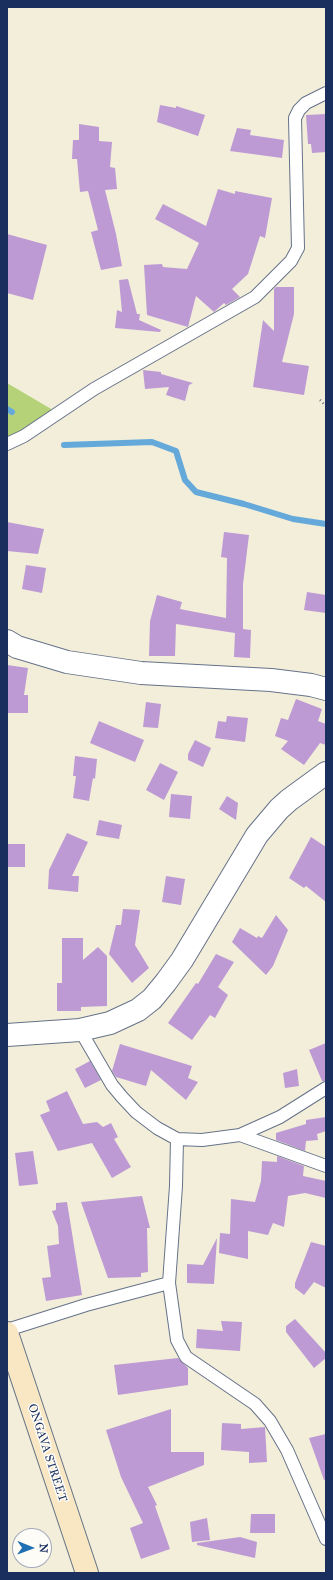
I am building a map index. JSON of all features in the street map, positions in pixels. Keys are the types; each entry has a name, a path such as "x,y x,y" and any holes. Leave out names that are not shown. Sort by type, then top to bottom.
{"street":[{"path":"7,641 17,647 67,662 141,673 277,681 311,685 326,689"},
{"path":"7,1035 80,1030 110,1023 126,1017 152,998 182,960 257,835 284,804 326,773"},
{"name":"ONGAVA STREET","path":"7,1331 87,1573"}],"lane":[{"path":"7,444 24,436 94,389 255,297 291,261 298,248 295,118 299,110 306,103 326,93"},
{"path":"80,1030 112,1085 122,1097 136,1112 157,1128 176,1139 202,1140 240,1135 280,1117 326,1088"},
{"path":"240,1135 326,1166"},
{"path":"176,1139 176,1186 169,1283 178,1340 186,1357 255,1404 270,1421 287,1450 326,1539"},
{"path":"7,1331 86,1305 169,1283"}],"path":[{"path":"320,400 326,406"}],"green space":[{"path":"7,383 58,413 7,443"}],"building":[{"path":"160,105 176,108 176,106 205,115 198,136 157,122"},
{"path":"326,114 326,152 312,153 311,144 308,144 306,115"},
{"path":"79,124 99,127 99,141 112,142 110,167 115,168 117,189 105,190 122,266 101,270 91,232 98,230 88,191 80,192 77,159 72,159 73,140 79,140"},
{"path":"237,128 251,130 250,135 284,140 282,158 230,151"},
{"path":"218,189 235,194 235,191 272,198 265,238 260,236 248,274 232,289 240,297 226,305 224,303 214,312 196,296 188,327 147,315 144,265 162,264 163,267 187,269 199,243 155,219 163,204 206,226"},
{"path":"7,234 47,245 33,300 7,293"},
{"path":"128,279 137,314 140,314 139,320 161,330 160,332 115,328 117,310 122,312 119,280"},
{"path":"276,287 294,287 294,314 282,362 309,366 304,395 253,387 263,320 274,331 274,289"},
{"path":"143,370 161,372 161,374 193,383 189,385 185,401 166,395 169,387 145,389"},
{"path":"7,522 44,529 38,554 7,551"},
{"path":"224,532 249,535 243,584 243,629 251,630 250,658 234,657 235,633 176,624 175,656 149,656 150,621 157,595 182,602 180,609 226,618 227,558 221,557"},
{"path":"26,565 46,568 42,593 22,589"},
{"path":"307,592 326,595 326,613 304,610"},
{"path":"7,665 28,668 24,695 28,695 28,713 7,713"},
{"path":"296,699 322,709 318,721 326,724 326,745 320,743 304,765 281,749 288,741 275,736 281,718 288,720"},
{"path":"146,702 161,704 158,728 143,727"},
{"path":"227,716 248,718 245,742 215,738 218,721 226,722"},
{"path":"99,721 144,740 135,762 90,743"},
{"path":"195,740 211,748 203,767 188,760 188,754"},
{"path":"75,756 97,759 95,779 93,778 89,801 73,798 76,776 73,776"},
{"path":"160,763 178,772 164,800 146,790"},
{"path":"171,794 192,796 190,819 169,817"},
{"path":"227,796 238,803 236,820 219,809"},
{"path":"99,820 122,825 119,839 96,835"},
{"path":"67,833 88,842 72,876 79,876 78,892 48,889 49,870"},
{"path":"311,837 326,847 326,902 306,886 304,888 289,878"},
{"path":"7,844 25,844 25,867 7,867"},
{"path":"166,876 185,879 181,905 162,902"},
{"path":"123,909 140,910 135,945 149,968 132,983 109,954 116,925 121,925"},
{"path":"276,915 288,930 273,966 266,975 232,942 240,928 257,938 258,936 262,938"},
{"path":"62,938 83,938 83,960 98,947 107,956 107,1006 81,1007 81,1011 57,1011 57,983 62,983"},
{"path":"216,954 234,962 218,987 228,995 215,1018 210,1015 192,1040 168,1023 196,983 198,984"},
{"path":"326,1043 326,1081 322,1081 309,1050"},
{"path":"120,1044 192,1066 188,1078 198,1082 186,1100 151,1070 146,1086 116,1077 112,1071"},
{"path":"90,1061 101,1080 85,1088 75,1069"},
{"path":"297,1069 299,1086 285,1088 283,1073"},
{"path":"67,1091 83,1124 97,1122 103,1127 111,1123 118,1137 114,1139 131,1167 112,1178 92,1143 58,1151 40,1115 50,1111 46,1101"},
{"path":"326,1117 326,1131 317,1134 318,1140 306,1141 305,1151 276,1140 276,1133 306,1124 306,1120"},
{"path":"33,1151 38,1184 19,1186 15,1153"},
{"path":"277,1156 304,1166 303,1176 326,1181 326,1198 305,1193 288,1196 284,1227 273,1223 268,1235 248,1231 248,1259 219,1253 220,1233 230,1234 231,1199 255,1202 261,1181 262,1161 277,1162"},
{"path":"142,1196 150,1228 147,1228 148,1272 141,1273 141,1277 108,1278 81,1202"},
{"path":"67,1202 82,1295 46,1301 42,1278 51,1277 47,1246 59,1244 58,1226 52,1211 56,1210 56,1203"},
{"path":"217,1238 214,1284 187,1283 187,1264 203,1265"},
{"path":"311,1242 326,1246 326,1288 314,1282 304,1295 295,1288 295,1283"},
{"path":"295,1319 326,1353 326,1358 314,1368 286,1332 286,1326"},
{"path":"221,1321 242,1322 240,1351 196,1348 197,1329 223,1331"},
{"path":"178,1358 188,1368 188,1385 118,1395 114,1365"},
{"path":"171,1409 171,1452 204,1452 204,1465 148,1487 157,1505 155,1506 170,1549 141,1559 130,1528 143,1523 121,1477 106,1430"},
{"path":"222,1423 241,1424 241,1429 265,1427 267,1462 249,1463 249,1452 221,1450"},
{"path":"326,1434 326,1479 324,1480 309,1438"},
{"path":"251,1514 275,1514 275,1533 250,1533"},
{"path":"207,1518 210,1540 192,1542 190,1522"},
{"path":"240,1537 257,1542 255,1558 197,1545 197,1543"}],"waterway":[{"path":"7,409 12,412"},
{"path":"64,445 152,442 176,451 185,480 196,492 244,504 293,519 326,524"}]}
